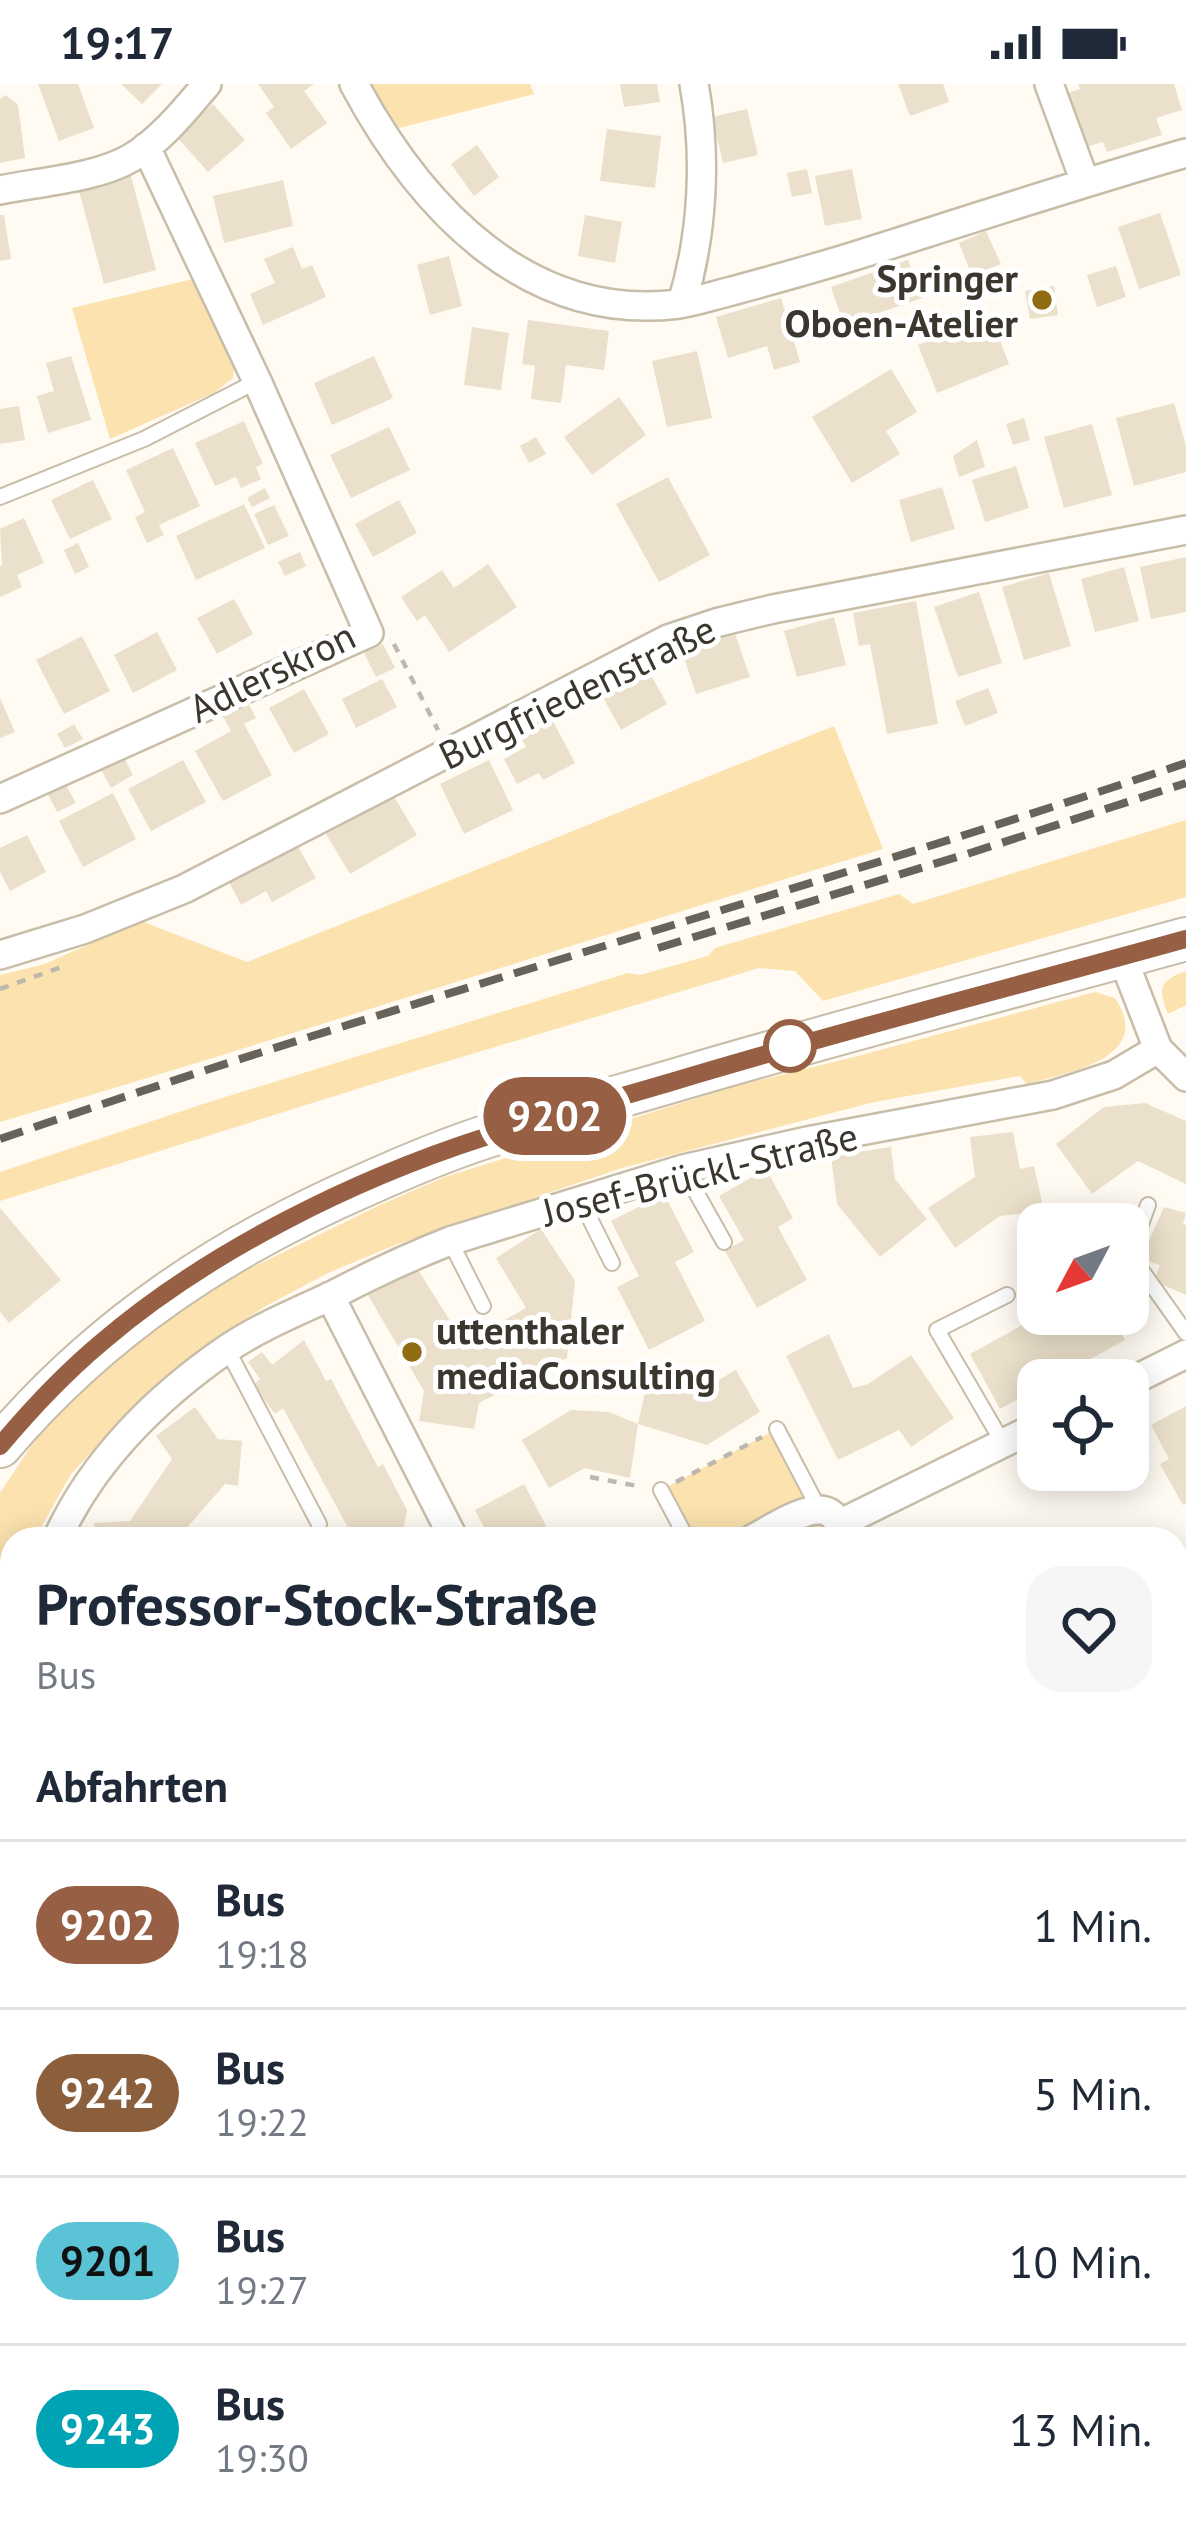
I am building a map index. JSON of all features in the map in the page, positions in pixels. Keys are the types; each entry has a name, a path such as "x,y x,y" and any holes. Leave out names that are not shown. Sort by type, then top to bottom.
{"main road":[{"path":"0,1446 98,1345 183,1282 281,1223 412,1164 504,1131 804,1042 1186,939"}],"street":[{"path":"0,190 131,158 207,84"},
{"path":"354,84 400,160 461,228 498,259 539,284 593,302 682,303 795,274 1186,153"},
{"path":"682,303 693,262 700,199 700,115 694,84"},
{"path":"1049,84 1085,182"},
{"name":"Adlerskron","path":"0,799 369,633 146,147"},
{"name":"Burgfriedenstraße","path":"0,955 86,929 184,889 668,640 772,609 1186,530"},
{"path":"1123,956 1158,1049 1186,1077"},
{"name":"Josef-Brückl-Straße","path":"62,1527 73,1504 118,1444 227,1349 390,1266 450,1241 683,1169 1053,1095 1114,1075 1158,1049"},
{"path":"330,1296 448,1527"},
{"path":"1149,1372 1186,1354"},
{"path":"775,1527 808,1510 833,1524 1017,1436"}],"lane":[{"path":"0,497 144,439 257,381"},
{"path":"683,1169 724,1242"},
{"path":"581,1201 613,1263"},
{"path":"450,1241 483,1306"},
{"path":"1149,1281 1186,1333"},
{"path":"1004,1443 937,1330 1007,1294"},
{"path":"227,1349 319,1524"},
{"path":"777,1429 833,1524"},
{"path":"661,1490 681,1527"}],"path":[{"path":"391,638 444,743"},
{"path":"590,1477 661,1490 777,1429"}],"shaded area":[{"path":"369,84 530,84 534,94 399,128"},
{"path":"193,279 235,361 233,378 214,393 110,439 72,308"},
{"path":"834,726 883,849 0,1122 0,975 45,964 141,921 247,962"},
{"path":"1186,820 1186,897 823,1001 795,971 759,968 0,1201 0,1172 209,1102 628,973 640,975 708,956 715,948 899,894 913,904"},
{"path":"1186,971 1186,1005 1168,1014 1163,986"},
{"path":"1095,992 1115,998 1124,1019 1124,1035 1116,1049 1083,1068 1027,1084 1020,1076 874,1102 622,1168 395,1245 328,1273 207,1345 134,1407 71,1474 41,1527 0,1527 0,1493 38,1436 105,1368 237,1275 445,1177 739,1085"},
{"path":"777,1429 834,1527 681,1527 661,1490"}],"building":[{"path":"38,84 78,84 94,128 59,141"},
{"path":"121,84 162,84 142,104"},
{"path":"258,84 314,84 304,91 327,123 291,149 266,113 274,107"},
{"path":"620,84 657,84 660,102 624,107"},
{"path":"898,84 943,84 949,102 910,116"},
{"path":"1078,84 1174,84 1182,110 1156,118 1162,135 1107,152 1103,142 1082,148 1065,94 1080,89"},
{"path":"6,95 18,105 25,158 0,163 0,99"},
{"path":"213,104 245,140 208,172 176,136"},
{"path":"747,109 758,155 723,163 712,117"},
{"path":"607,129 661,136 655,188 600,181"},
{"path":"477,145 499,177 474,196 451,164"},
{"path":"807,169 812,193 792,197 787,173"},
{"path":"852,169 862,219 825,226 815,176"},
{"path":"131,176 156,270 104,284 79,191"},
{"path":"283,180 293,226 224,243 213,196"},
{"path":"1160,213 1181,275 1139,289 1118,227"},
{"path":"0,215 4,215 11,259 0,261"},
{"path":"585,215 622,222 615,263 578,256"},
{"path":"986,231 1001,264 972,276 959,243"},
{"path":"293,247 302,269 312,265 326,297 263,325 250,294 275,283 264,259"},
{"path":"449,256 462,306 430,315 417,265"},
{"path":"908,260 922,298 844,325 831,287"},
{"path":"1116,266 1126,297 1097,307 1087,275"},
{"path":"1054,286 1058,315 1030,319 1025,291"},
{"path":"781,298 800,362 774,370 767,346 728,358 716,317"},
{"path":"991,316 1009,364 937,393 918,345"},
{"path":"528,320 609,331 604,370 566,365 561,403 531,399 535,366 522,364"},
{"path":"472,327 509,333 501,390 464,385"},
{"path":"697,351 712,418 667,427 652,361"},
{"path":"71,356 91,420 48,433 37,396 54,391 46,363"},
{"path":"374,356 393,398 332,425 314,383"},
{"path":"891,369 917,412 886,431 900,454 852,483 812,417"},
{"path":"619,397 646,435 592,475 564,437"},
{"path":"1174,403 1186,446 1186,472 1134,486 1116,418"},
{"path":"19,406 25,440 0,444 0,409"},
{"path":"1024,418 1030,440 1013,445 1006,424"},
{"path":"244,421 263,464 256,467 261,479 241,488 236,477 215,486 195,443"},
{"path":"1092,424 1112,495 1064,508 1044,437"},
{"path":"389,427 410,470 351,498 330,455"},
{"path":"536,437 546,454 529,463 520,446"},
{"path":"977,440 985,467 959,477 953,456"},
{"path":"173,448 200,506 159,525 164,535 147,543 135,517 145,512 126,470"},
{"path":"1016,466 1029,508 985,522 972,480"},
{"path":"668,477 710,555 659,582 616,504"},
{"path":"93,480 112,519 70,539 51,500"},
{"path":"942,487 955,529 911,542 899,500"},
{"path":"265,488 270,498 252,507 247,498"},
{"path":"399,500 417,533 373,557 355,524"},
{"path":"244,504 265,548 196,580 176,536"},
{"path":"274,505 289,536 268,545 254,514"},
{"path":"24,518 44,563 17,575 22,587 0,597 0,529"},
{"path":"78,543 89,567 75,574 64,550"},
{"path":"300,552 306,566 285,576 278,562"},
{"path":"1186,557 1186,612 1151,619 1140,567"},
{"path":"488,564 517,607 449,652 425,615 417,621 401,597 442,570 454,588"},
{"path":"1124,567 1139,621 1095,632 1081,579"},
{"path":"1049,573 1071,646 1024,660 1002,587"},
{"path":"979,592 1002,663 958,677 934,607"},
{"path":"234,599 253,634 217,654 197,618"},
{"path":"916,601 938,724 887,734 870,644 859,646 853,613"},
{"path":"834,617 846,665 797,677 784,631"},
{"path":"734,631 750,677 696,694 681,648"},
{"path":"157,632 177,670 133,693 114,655"},
{"path":"82,636 110,691 64,714 36,660"},
{"path":"383,644 395,668 376,677 364,653"},
{"path":"646,666 667,704 621,730 600,692"},
{"path":"382,679 397,707 356,728 342,699"},
{"path":"988,688 998,713 965,726 955,701"},
{"path":"304,689 329,734 294,753 269,708"},
{"path":"244,695 256,718 244,724 272,775 223,801 195,751 231,731 219,709"},
{"path":"0,698 15,732 0,738"},
{"path":"553,721 575,763 543,780 539,773 517,784 504,759 526,747 521,738"},
{"path":"74,724 83,739 65,748 57,734"},
{"path":"121,752 133,775 111,788 98,764"},
{"path":"183,760 206,802 151,831 128,789"},
{"path":"489,760 513,810 464,834 440,784"},
{"path":"62,778 76,803 57,812 44,787"},
{"path":"113,793 136,839 83,867 59,821"},
{"path":"393,795 417,835 350,874 326,834"},
{"path":"27,835 46,872 10,891 0,872 0,848"},
{"path":"297,845 316,878 272,902 266,891 241,905 229,882"},
{"path":"1145,1103 1186,1121 1186,1184 1138,1161 1092,1194 1056,1144 1104,1107"},
{"path":"1013,1132 1020,1169 1034,1166 1042,1203 1017,1203 1017,1214 1000,1216 955,1248 928,1208 975,1177 970,1137"},
{"path":"891,1147 895,1179 927,1219 880,1257 837,1204 831,1156"},
{"path":"766,1169 793,1218 778,1227 807,1280 757,1308 725,1251 744,1240 719,1196"},
{"path":"664,1194 694,1252 675,1262 705,1321 649,1350 617,1287 639,1276 611,1221"},
{"path":"1164,1207 1186,1213 1186,1295 1154,1281 1160,1265 1149,1262 1149,1241"},
{"path":"0,1208 61,1280 9,1323 0,1312"},
{"path":"541,1229 575,1281 567,1358 479,1403 474,1429 419,1421 424,1391 368,1295 415,1265 464,1343 526,1308 496,1258"},
{"path":"1017,1328 1017,1335 1122,1335 1125,1340 1090,1359 1017,1359 1017,1400 1000,1409 970,1354"},
{"path":"829,1334 853,1388 868,1384 911,1355 954,1418 911,1447 899,1430 838,1460 786,1356"},
{"path":"304,1340 326,1381 331,1379 378,1467 383,1464 407,1510 403,1527 347,1526 283,1408 275,1414 253,1385 260,1379 248,1362 262,1352 272,1365"},
{"path":"736,1370 760,1412 707,1445 638,1424 648,1379 698,1392"},
{"path":"1186,1406 1183,1505 1160,1464 1169,1459 1151,1425"},
{"path":"195,1407 218,1439 242,1441 238,1486 225,1484 187,1527 94,1527 94,1523 130,1521 172,1459 156,1436"},
{"path":"571,1410 609,1412 638,1424 630,1478 585,1468 549,1488 522,1440"},
{"path":"524,1484 547,1527 484,1527 475,1510"}],"railway":[{"path":"0,1139 295,1041 1186,763"},
{"path":"658,948 1186,783"}],"bus line":[{"name":"9202","path":"0,1446 98,1345 183,1282 281,1223 412,1164 482,1138 790,1046 1186,939"}],"place":[{"name":"Springer Oboen-Atelier","path":"1042,300"},
{"name":"uttenthaler mediaConsulting","path":"412,1352"}]}
